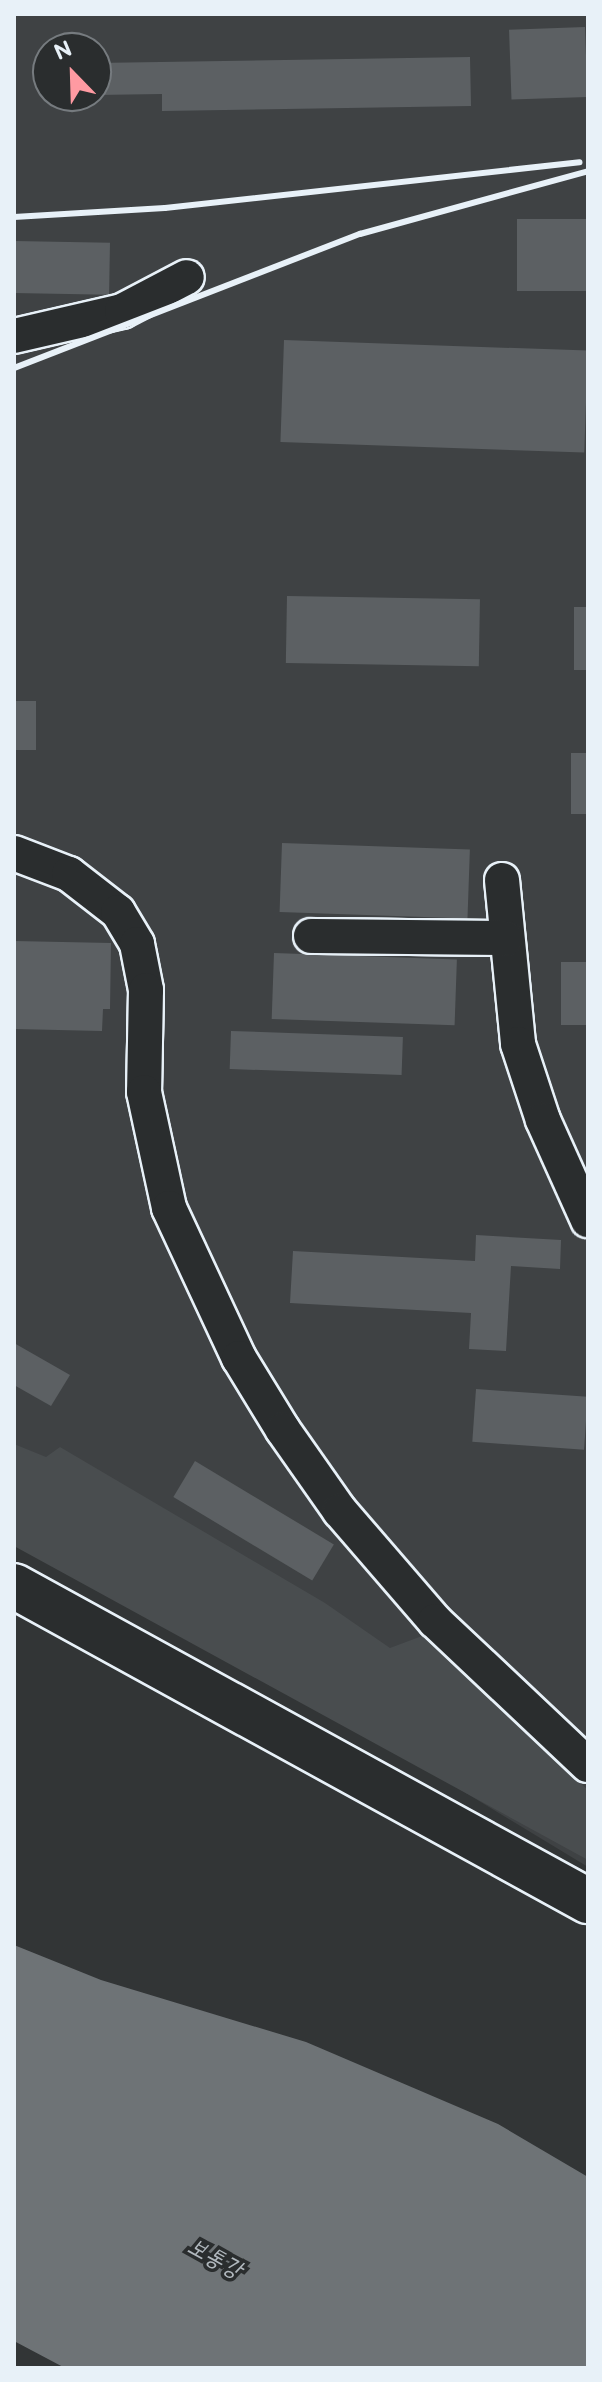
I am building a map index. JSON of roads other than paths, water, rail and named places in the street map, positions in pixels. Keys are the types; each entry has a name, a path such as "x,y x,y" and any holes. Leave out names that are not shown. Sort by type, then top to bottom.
{"main road":[{"path":"14,1586 588,1901"}],"street":[{"path":"14,336 122,311 187,277"},
{"path":"14,853 69,874 118,912 137,944 146,990 144,1092 169,1208 239,1358 283,1430 340,1511 435,1621 588,1765"},
{"path":"502,880 518,1044 543,1120 588,1220"},
{"path":"311,936 506,938"}],"water":[{"name":"보통강","path":"14,1945 101,1980 306,2042 498,2124 588,2177 588,2368 65,2368 14,2341"}],"railway":[{"path":"14,217 165,208 579,162"},
{"path":"14,368 360,234 588,171"}]}
